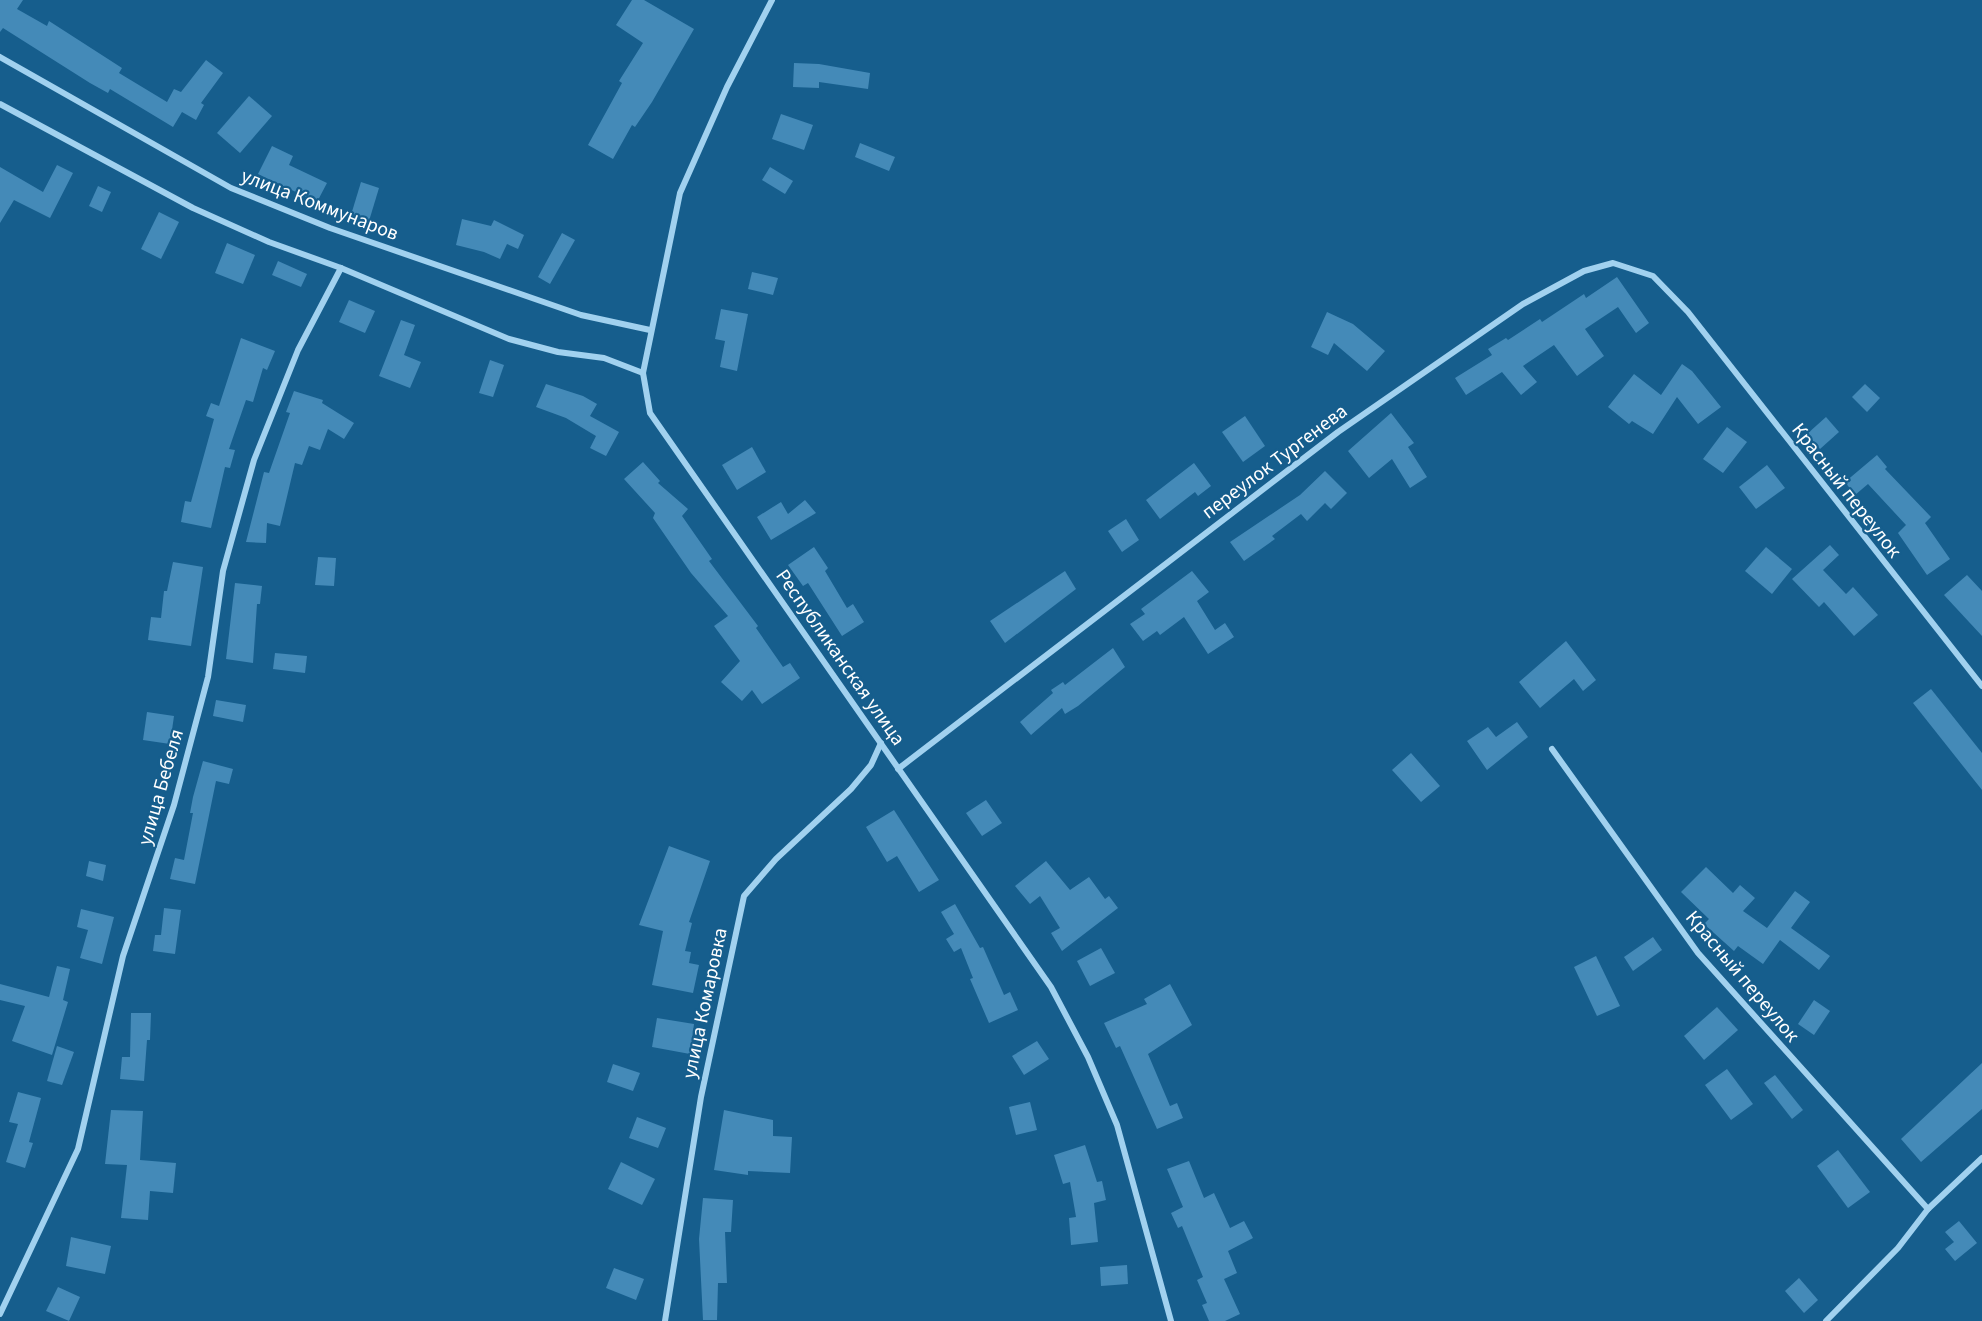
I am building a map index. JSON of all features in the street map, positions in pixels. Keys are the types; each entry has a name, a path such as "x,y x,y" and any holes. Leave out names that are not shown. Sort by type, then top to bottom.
{"street":[{"name":"Республиканская улица","path":"772,0 727,87 680,193 642,374 650,413 1051,987 1088,1057 1117,1125 1171,1321"},
{"name":"улица Коммунаров","path":"0,57 231,188 330,228 581,315 650,330"},
{"path":"0,104 193,208 269,242 341,268 509,339 558,352 604,358 642,374"},
{"name":"переулок Тургенева","path":"898,769 1338,432 1523,304 1584,271 1613,262 1653,276 1688,312"},
{"name":"улица Бебеля","path":"0,1314 78,1149 123,956 174,804 208,677 223,571 254,460 298,350 341,268"},
{"name":"Красный переулок","path":"1688,312 1982,686"},
{"name":"улица Комаровка","path":"665,1321 701,1097 744,896 776,860 851,789 871,765 881,743"},
{"name":"Красный переулок","path":"1552,749 1698,953 1928,1209"},
{"path":"1826,1321 1898,1248 1928,1209 1982,1158"}],"building":[{"path":"0,0 23,0 17,9 47,26 49,21 122,68 119,73 167,102 174,89 181,92 206,60 223,73 201,103 204,105 196,120 182,112 173,127 110,89 108,93 90,83 3,28 0,32"},
{"path":"632,0 644,0 694,29 652,102 635,127 632,125 613,159 588,145 622,83 619,81 643,43 616,25"},
{"path":"794,63 819,64 870,73 868,89 819,82 819,88 793,87"},
{"path":"249,96 272,116 240,153 217,133"},
{"path":"781,114 813,125 804,150 772,139"},
{"path":"860,143 895,157 889,171 855,157"},
{"path":"272,146 293,156 289,165 327,183 317,202 258,174"},
{"path":"57,165 73,173 50,218 14,200 0,223 0,167 43,192"},
{"path":"770,167 793,181 785,194 762,180"},
{"path":"361,182 379,188 369,221 351,215"},
{"path":"98,186 111,192 102,212 89,206"},
{"path":"159,212 179,222 161,259 141,249"},
{"path":"462,219 491,226 494,220 524,235 518,249 507,244 500,259 484,252 456,245"},
{"path":"562,233 575,240 550,284 538,277"},
{"path":"227,243 255,255 243,284 215,273"},
{"path":"278,261 307,274 301,287 272,275"},
{"path":"752,272 778,278 773,295 748,289"},
{"path":"1617,277 1649,323 1636,333 1618,307 1585,329 1604,356 1577,376 1554,345 1523,366 1537,382 1521,395 1502,372 1466,395 1455,378 1492,355 1488,349 1506,338 1508,340 1540,319 1542,322 1584,294 1586,298"},
{"path":"349,300 375,311 365,333 339,322"},
{"path":"721,309 748,314 737,371 720,367 725,341 715,339"},
{"path":"1327,312 1353,324 1385,351 1367,371 1334,343 1328,355 1311,347"},
{"path":"401,320 415,325 404,355 421,362 410,388 379,376"},
{"path":"241,338 275,351 267,370 263,368 253,402 246,400 229,449 235,450 230,468 225,467 211,528 181,522 185,501 191,502 214,419 206,416 211,403 219,406"},
{"path":"490,360 504,365 493,397 479,393"},
{"path":"1682,364 1692,371 1721,407 1698,424 1677,397 1653,434 1632,421 1629,424 1608,407 1634,374 1661,395"},
{"path":"546,384 583,396 597,404 590,416 619,432 606,456 590,448 596,436 566,418 536,407"},
{"path":"1865,384 1880,398 1867,412 1852,397"},
{"path":"294,391 323,400 322,403 354,423 344,439 328,429 320,450 309,446 302,465 295,463 280,526 267,523 266,543 246,542 264,472 269,473 290,413 286,412"},
{"path":"1391,413 1414,443 1408,447 1427,477 1410,488 1392,459 1369,478 1348,451"},
{"path":"1245,416 1265,446 1243,462 1222,432"},
{"path":"1826,417 1839,432 1820,449 1807,434"},
{"path":"1727,427 1747,442 1723,473 1703,459"},
{"path":"752,447 766,472 737,490 722,465"},
{"path":"1877,455 1887,467 1885,469 1931,517 1925,523 1950,559 1927,575 1898,533 1906,525 1868,484 1855,495 1845,482"},
{"path":"643,462 660,481 658,483 688,509 682,516 712,559 709,561 758,626 756,628 783,667 790,663 800,678 762,704 752,690 742,701 721,682 740,661 714,626 728,616 691,573 653,518 655,513 624,479"},
{"path":"1194,463 1211,486 1198,496 1195,492 1160,519 1146,500"},
{"path":"1767,465 1785,488 1756,509 1739,487"},
{"path":"1325,471 1347,493 1331,509 1325,503 1307,521 1301,514 1272,536 1275,539 1244,561 1230,542 1300,495"},
{"path":"805,500 816,513 771,540 757,517 781,502 788,514"},
{"path":"1126,519 1139,540 1122,552 1108,531"},
{"path":"1830,545 1839,555 1823,570 1846,594 1853,587 1878,615 1854,636 1824,602 1819,607 1792,579"},
{"path":"814,547 828,568 825,571 847,608 853,604 864,622 842,636 808,583 803,586 788,565"},
{"path":"1766,547 1792,569 1772,594 1745,571"},
{"path":"318,557 336,558 334,586 315,585"},
{"path":"173,562 203,567 191,646 148,640 151,617 161,618 164,591 167,591"},
{"path":"1065,571 1076,589 1005,643 990,621"},
{"path":"1192,571 1209,592 1197,601 1215,630 1225,623 1234,637 1208,654 1184,617 1160,635 1157,631 1143,641 1130,624 1145,614 1141,609"},
{"path":"1967,575 1982,591 1982,636 1944,595"},
{"path":"235,583 262,586 260,604 257,604 253,663 226,659"},
{"path":"1566,641 1596,680 1583,691 1574,679 1540,708 1519,682"},
{"path":"1113,648 1125,667 1078,706 1065,714 1062,708 1031,735 1020,722 1053,693 1051,690 1063,682 1065,685"},
{"path":"275,653 307,656 305,673 273,669"},
{"path":"1931,689 1982,753 1982,790 1913,703"},
{"path":"216,700 246,705 243,722 213,716"},
{"path":"147,712 174,716 170,744 143,740"},
{"path":"1517,722 1528,737 1487,770 1467,741 1488,727 1496,737"},
{"path":"1411,753 1440,786 1421,802 1392,770"},
{"path":"203,761 233,769 229,784 216,781 195,884 170,879 175,858 184,860 193,813 190,813 193,797"},
{"path":"986,800 1002,823 982,836 966,813"},
{"path":"894,810 939,880 919,892 897,856 887,862 866,827"},
{"path":"669,846 710,861 689,922 692,923 685,951 691,952 689,963 699,965 693,993 652,985 663,931 639,925"},
{"path":"89,861 106,865 103,881 86,876"},
{"path":"1046,861 1070,890 1089,877 1105,899 1109,896 1118,908 1062,951 1051,933 1060,928 1040,896 1030,904 1015,886"},
{"path":"1706,867 1733,893 1740,885 1755,898 1743,911 1767,928 1795,891 1810,902 1791,928 1830,956 1819,970 1780,940 1763,964 1738,946 1734,951 1704,924 1709,919 1681,892"},
{"path":"955,904 980,948 983,947 1004,995 1010,992 1018,1010 989,1023 970,979 973,978 961,948 954,952 946,939 954,934 941,912"},
{"path":"164,908 181,910 175,954 153,951 155,935 161,935"},
{"path":"81,909 114,917 102,964 80,958 88,930 77,927"},
{"path":"1653,937 1662,950 1633,971 1624,957"},
{"path":"1101,948 1115,973 1090,986 1077,961"},
{"path":"1596,956 1620,1006 1597,1016 1574,967"},
{"path":"57,966 70,969 63,1000 68,1002 52,1055 12,1041 25,1006 0,1000 0,984 49,997"},
{"path":"1170,984 1192,1025 1148,1054 1170,1106 1177,1103 1183,1118 1157,1129 1120,1046 1116,1048 1104,1023 1147,1004 1144,999"},
{"path":"1814,1000 1830,1011 1814,1035 1798,1024"},
{"path":"1717,1007 1738,1030 1704,1060 1684,1036"},
{"path":"131,1013 151,1013 144,1081 120,1079 122,1057 130,1057"},
{"path":"657,1018 694,1024 690,1054 652,1047"},
{"path":"1037,1041 1049,1059 1024,1075 1012,1056"},
{"path":"57,1046 74,1052 62,1085 47,1081"},
{"path":"1982,1063 1982,1109 1921,1162 1901,1139"},
{"path":"613,1064 640,1073 633,1091 607,1082"},
{"path":"1727,1069 1753,1104 1731,1120 1705,1085"},
{"path":"1775,1075 1803,1110 1792,1119 1764,1083"},
{"path":"18,1092 41,1098 29,1142 33,1143 25,1168 6,1162 18,1124 9,1122"},
{"path":"1030,1102 1037,1130 1016,1135 1009,1107"},
{"path":"111,1110 143,1111 140,1160 176,1163 173,1193 150,1191 148,1220 121,1218 127,1165 105,1164"},
{"path":"724,1110 773,1120 773,1136 792,1137 790,1173 748,1171 748,1175 714,1170"},
{"path":"637,1117 666,1128 658,1148 629,1138"},
{"path":"1085,1145 1097,1182 1102,1181 1106,1200 1094,1203 1098,1242 1071,1245 1069,1218 1076,1217 1070,1182 1063,1184 1054,1155"},
{"path":"1838,1150 1870,1192 1848,1208 1817,1166"},
{"path":"1189,1161 1204,1198 1214,1193 1230,1228 1244,1221 1253,1238 1228,1251 1237,1273 1224,1279 1240,1314 1225,1321 1209,1321 1202,1305 1207,1303 1197,1280 1203,1277 1182,1226 1178,1228 1171,1213 1183,1207 1167,1169"},
{"path":"621,1162 655,1179 642,1205 608,1189"},
{"path":"703,1198 733,1200 731,1232 725,1232 727,1283 718,1283 717,1320 703,1320 699,1239"},
{"path":"1959,1221 1977,1243 1955,1261 1945,1249 1954,1242 1945,1232"},
{"path":"71,1237 111,1246 105,1274 66,1266"},
{"path":"1127,1265 1128,1284 1101,1286 1100,1267"},
{"path":"614,1268 644,1279 636,1300 606,1288"},
{"path":"1799,1278 1818,1300 1804,1313 1785,1291"},
{"path":"58,1287 80,1297 69,1321 46,1311"}]}
